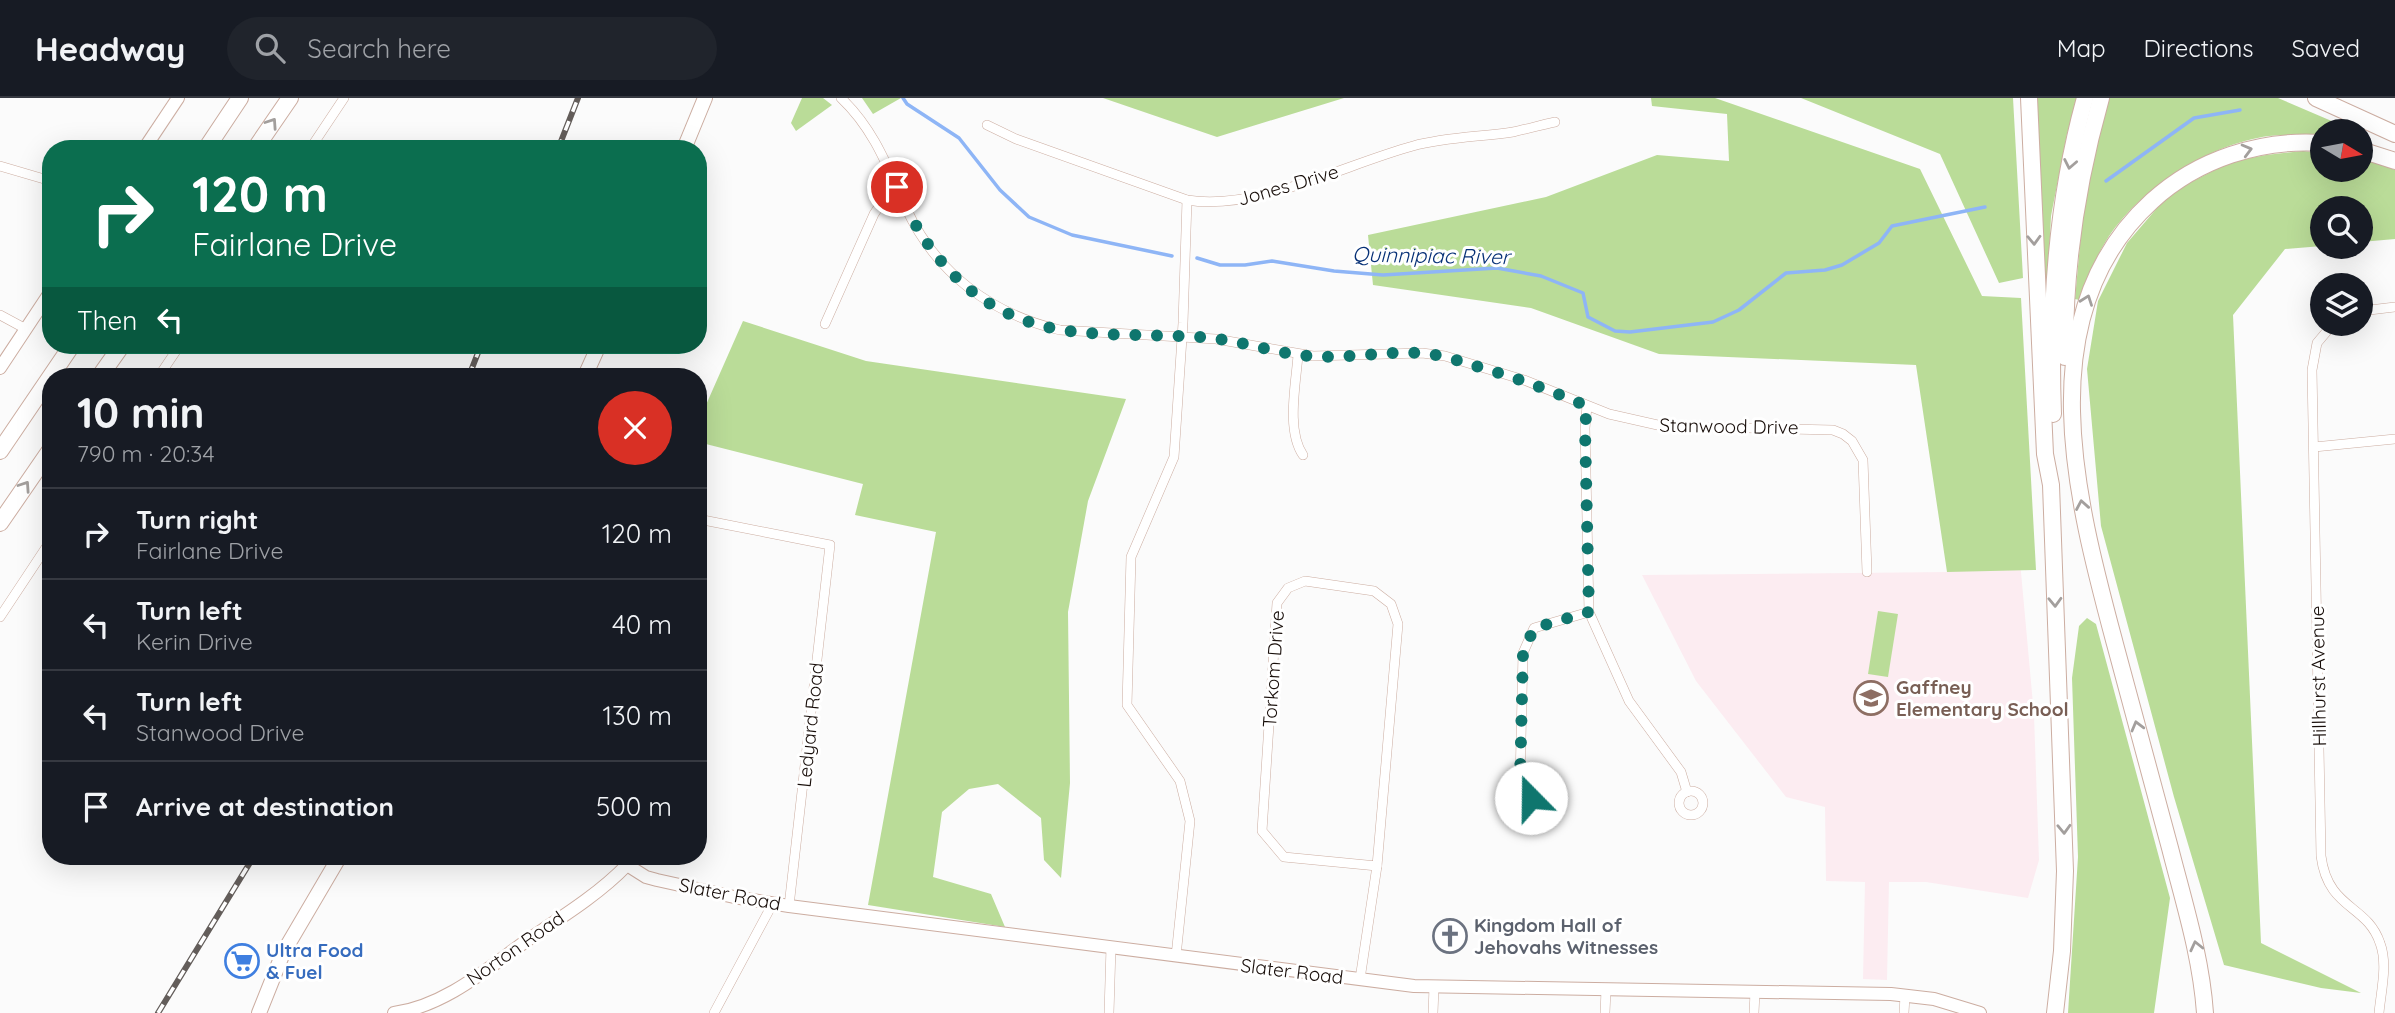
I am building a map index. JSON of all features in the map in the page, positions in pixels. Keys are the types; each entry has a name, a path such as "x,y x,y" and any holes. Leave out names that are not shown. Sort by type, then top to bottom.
{"highway":[{"path":"212,140 240,98"},
{"path":"261,140 290,98"},
{"path":"2029,98 2045,454 2051,485 2064,848 2063,940 2055,1013"},
{"path":"2051,485 2055,458 2051,347 2053,278 2064,191 2085,98"},
{"path":"2101,98 2080,185 2070,252 2065,352 2067,396 2078,484 2089,543 2196,945 2205,1013"},
{"path":"2316,98 2395,134"},
{"path":"2071,415 2075,349 2083,310 2103,264 2136,217 2171,185 2222,158 2271,145 2310,143"},
{"path":"2373,154 2395,161"},
{"path":"0,451 42,389"},
{"path":"0,523 42,462"}],"main road":[{"path":"150,140 178,98"},
{"path":"688,140 705,98"},
{"path":"0,368 42,305"},
{"path":"259,1013 283,953 335,865"},
{"name":"Norton Road","path":"394,1013 413,1010 452,992 607,884 624,865"},
{"name":"Slater Road","path":"633,865 646,877 657,880 789,906 1360,979 1434,987 1905,996 1952,1003 1980,1013"}],"street":[{"path":"316,140 344,98"},
{"name":"Stanwood Drive","path":"841,98 868,130 885,158 913,222 934,254 967,288 1003,310 1060,330 1216,339 1298,355 1327,357 1422,353 1445,356 1524,380 1626,419 1698,429 1821,428 1843,434 1852,442 1863,460 1867,572"},
{"name":"Jones Drive","path":"987,125 1016,139 1187,200 1203,203 1237,201 1277,191 1412,146 1445,139 1513,132 1555,122"},
{"path":"0,166 42,178"},
{"path":"825,324 874,214 886,196 897,187"},
{"path":"1176,956 1190,821 1180,781 1128,705 1131,557 1174,457 1187,200"},
{"path":"2373,310 2395,307"},
{"path":"0,315 26,329"},
{"name":"Hillhurst Avenue","path":"2323,336 2317,343 2313,356 2321,856 2323,871 2334,893 2364,919 2380,942 2384,957 2379,1013"},
{"path":"1298,355 1293,429 1303,455"},
{"path":"1587,406 1585,428 1589,612 1629,701 1681,772 1687,792"},
{"path":"2314,447 2395,439"},
{"name":"Ledyard Road","path":"707,521 830,545 789,906"},
{"path":"0,617 42,554"},
{"name":"Torkom Drive","path":"1360,979 1377,866 1398,624 1391,604 1374,591 1305,581 1288,589 1277,603 1262,831 1284,857 1377,866"},
{"path":"1520,782 1523,653 1534,628 1589,612"},
{"path":"714,1013 773,903"},
{"path":"1109,1013 1111,947"},
{"path":"1433,1013 1434,987"},
{"path":"1605,1013 1606,990"},
{"path":"1754,1013 1755,992"},
{"path":"1904,1013 1905,996"},
{"path":"720,1002 726,1013"}],"shaded area":[{"name":"Gaffney Elementary School","path":"1964,397 2017,528 2034,715 2039,860 2028,898 1926,882 1889,882 1887,980 1863,979 1865,882 1826,881 1825,807 1786,797 1696,681 1642,575 1947,572"}],"green space":[{"path":"802,98 823,98 832,105 796,131 791,123"},
{"path":"862,98 901,98 873,114"},
{"path":"1103,98 1344,98 1217,137"},
{"path":"1651,98 1715,98 1920,169 1982,296 2021,298 2036,570 1947,572 1916,365 1659,354 1531,308 1373,285 1368,235 1546,197 1657,155 1729,161 1727,114 1652,106"},
{"path":"1801,98 2013,98 2023,278 1999,283 1940,154"},
{"path":"2036,98 2078,98 2067,134 2051,216 2047,299 2043,300"},
{"path":"2107,98 2278,98 2327,119 2310,119 2310,136 2275,135 2222,149 2199,159 2156,187 2136,204 2106,241 2079,300 2075,299 2084,201"},
{"path":"2310,152 2310,182 2373,182 2373,162 2395,170 2395,239 2373,241 2373,196 2310,196 2310,247 2285,249 2233,315 2261,943 2361,993 2321,988 2224,965 2174,797 2101,526 2087,369 2098,301 2127,243 2170,193 2230,162 2266,155"},
{"path":"743,321 866,361 1126,399 1088,501 1068,612 1070,783 1061,878 1044,860 1041,818 998,784 969,789 942,812 933,877 991,894 1005,927 868,905 936,532 855,515 863,484 707,444 707,403"},
{"path":"1878,611 1898,614 1888,677 1868,674"},
{"path":"2087,618 2096,624 2170,898 2154,1013 2068,1013 2078,857 2072,678 2079,626"}],"waterway":[{"name":"Quinnipiac River","path":"903,98 907,104 959,138 1000,190 1029,217 1072,235 1172,256"},
{"name":"Quinnipiac River","path":"2106,181 2194,118 2240,110"},
{"name":"Quinnipiac River","path":"1197,258 1220,265 1272,261 1334,271 1383,275 1497,268 1541,276 1583,293 1588,317 1615,331 1630,332 1713,322 1739,310 1786,273 1825,270 1842,265 1879,243 1892,226 1985,207"}],"railway":[{"path":"562,140 578,98"},
{"path":"472,368 478,354"},
{"path":"158,1013 248,865"}],"place":[{"name":"Gaffney Elementary School","path":"1871,698"},
{"name":"Kingdom Hall of Jehovahs Witnesses","path":"1450,936"},
{"name":"Ultra Food & Fuel","path":"242,961"}],"route":[{"path":"897,187 924,241 952,274 985,300 1041,325 1080,332 1199,337 1298,355 1327,357 1422,353 1445,356 1524,380 1587,406 1585,428 1589,612 1534,628 1523,653 1520,782 1526,783 1530,788 1531,798"}]}
